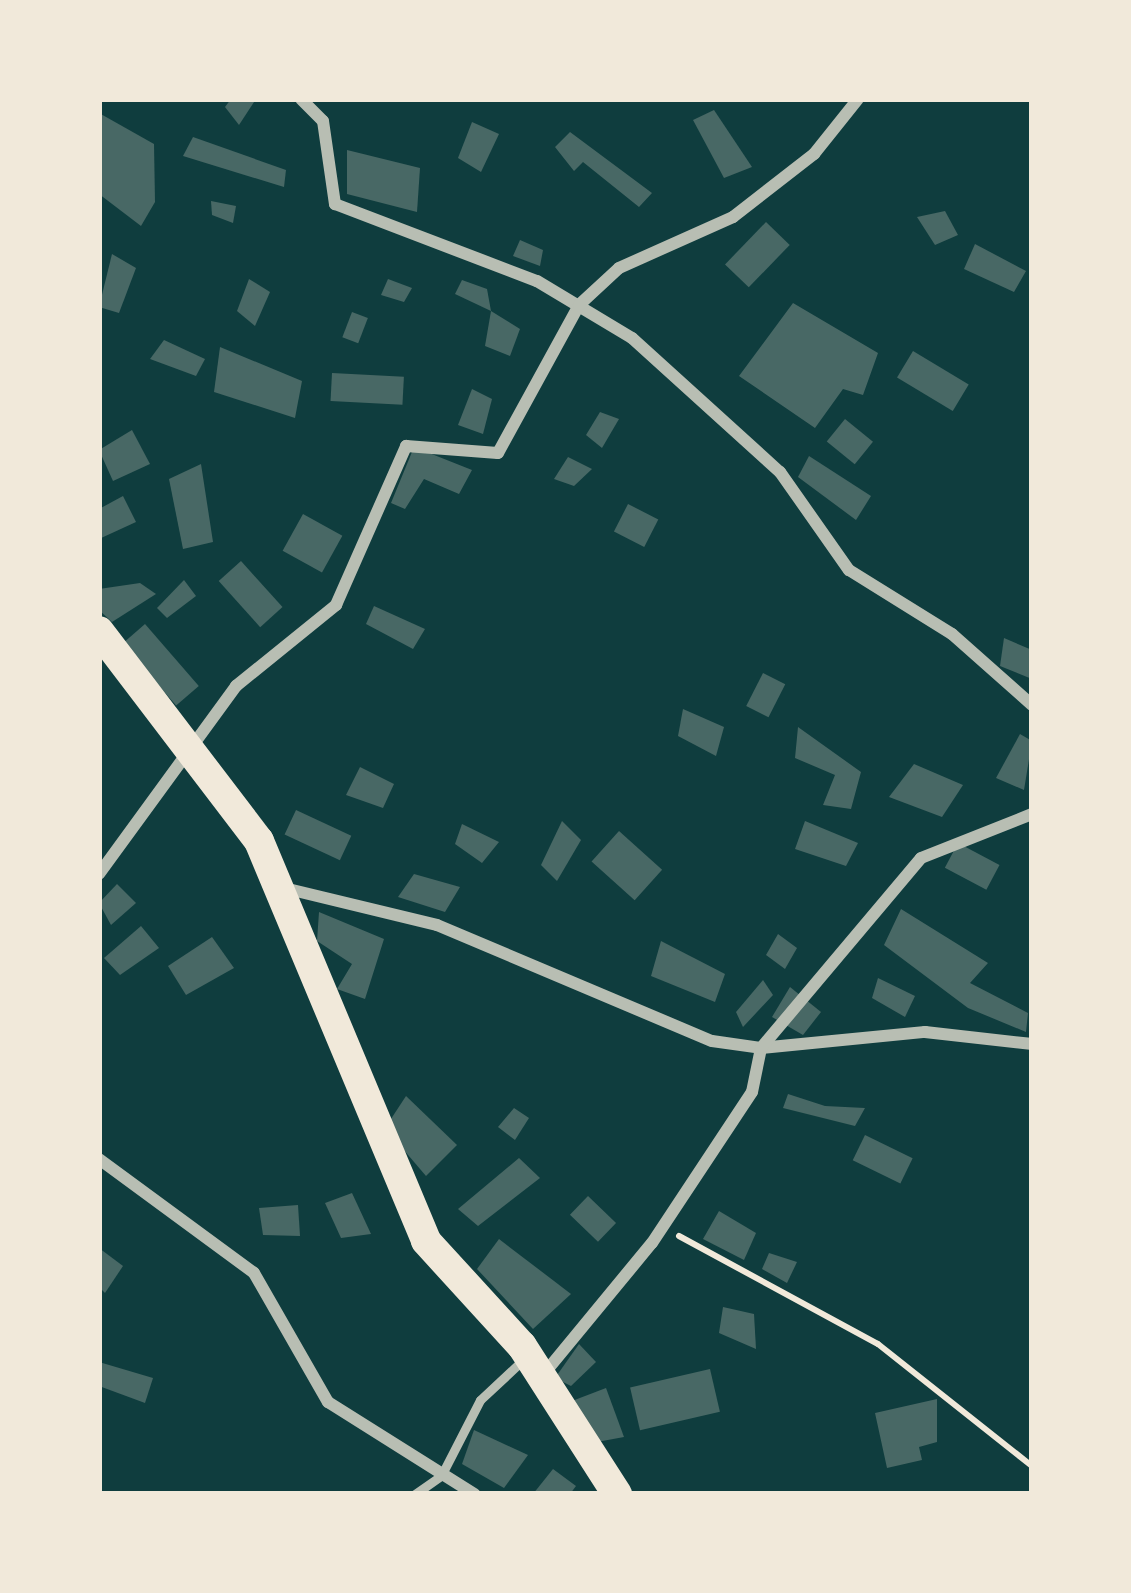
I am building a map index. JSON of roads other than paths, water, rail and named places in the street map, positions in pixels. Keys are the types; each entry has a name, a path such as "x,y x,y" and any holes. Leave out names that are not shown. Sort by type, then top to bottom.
{"main road":[{"path":"99,631 194,751 280,887 426,1241 535,1366 617,1494"}],"street":[{"path":"301,99 323,121 335,204 579,305 632,338 780,472 849,570 952,634 1032,705"},
{"path":"99,874 194,751 236,686 336,605 406,446 498,453 579,305 619,268 733,217 814,154 859,99"},
{"path":"535,1366 662,1227 752,1092 760,1048 921,858 1032,814"},
{"path":"280,887 437,925 692,1033 760,1048 926,1033 1032,1044"},
{"path":"99,1159 254,1274 328,1402 475,1494"}],"lane":[{"path":"415,1494 441,1476 480,1400 535,1366"}]}
